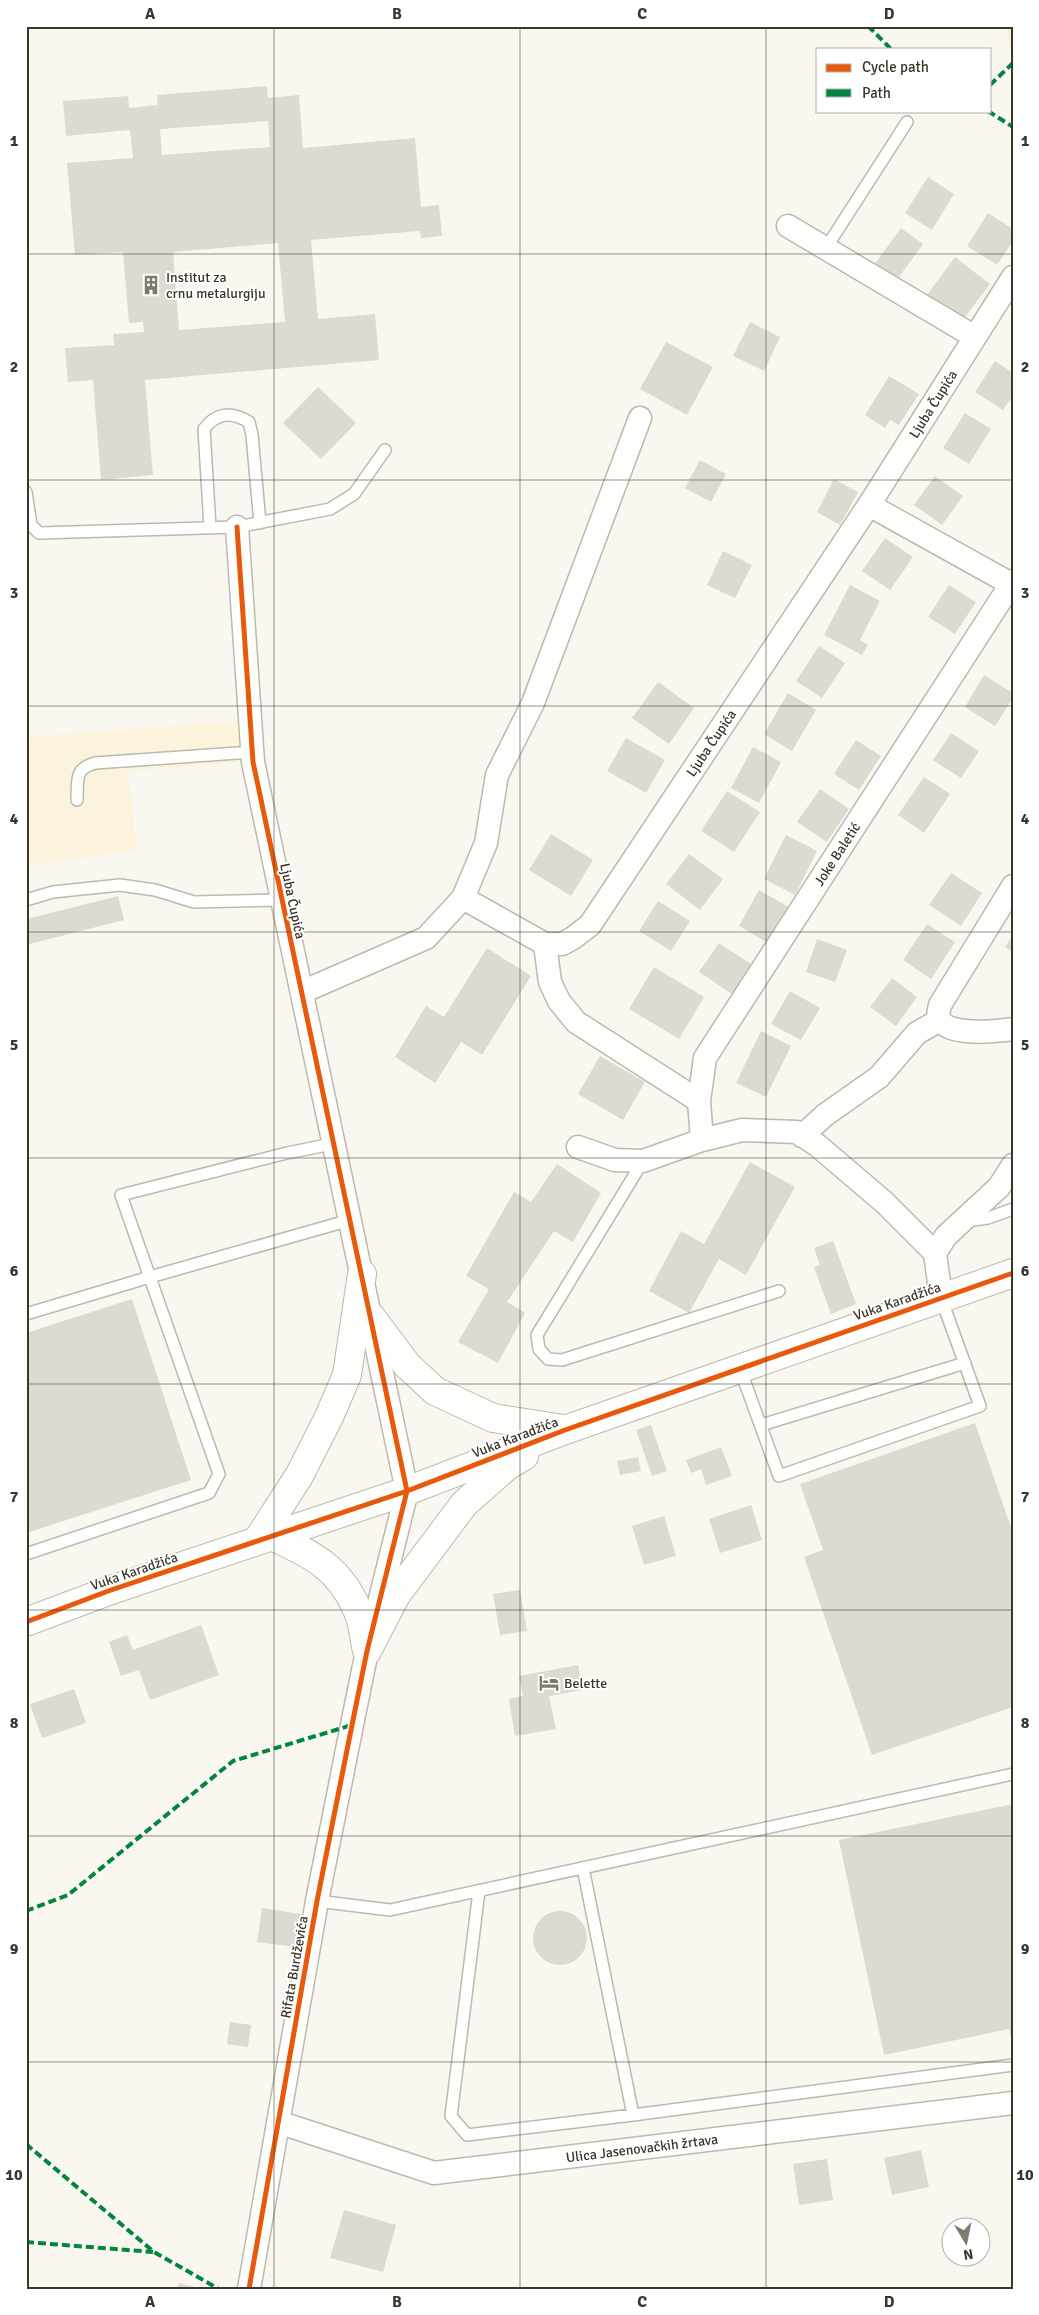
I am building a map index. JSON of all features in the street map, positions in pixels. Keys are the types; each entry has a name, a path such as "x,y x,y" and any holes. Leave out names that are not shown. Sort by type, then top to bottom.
{"street":[{"path":"788,226 975,337"},
{"name":"Ljuba Čupića","path":"545,944 562,944 574,938 590,925 868,505 1013,277"},
{"path":"302,992 426,938 463,898 486,843 497,775 533,703 640,418"},
{"path":"868,505 1012,584"},
{"name":"Ljuba Čupića","path":"237,527 252,752 332,1144 362,1274 407,1491"},
{"name":"Joke Baletić","path":"702,1140 699,1100 706,1058 1012,584"},
{"path":"939,1018 940,1005 1013,886"},
{"path":"463,898 545,944 550,982 559,1001 576,1022 699,1100"},
{"path":"939,1018 960,1031 988,1032 1013,1029"},
{"path":"802,1136 825,1115 879,1077 917,1032 939,1018"},
{"path":"578,1146 615,1160 643,1161 702,1140 742,1130 797,1132 817,1146 884,1202 935,1253 941,1298"},
{"path":"935,1253 946,1236 999,1187 1013,1164"},
{"name":"Vuka Karadžića","path":"26,1622 264,1538 407,1491 565,1430 1013,1273"},
{"path":"362,1274 347,1375 300,1476 264,1538 313,1555 343,1582 358,1611 367,1651"},
{"path":"371,1318 407,1365 435,1391 492,1418 565,1430"},
{"path":"367,1651 396,1595 464,1504 506,1466 565,1430"},
{"name":"Rifata Burdževića","path":"248,2289 317,1901 367,1651 407,1491"},
{"name":"Ulica Jasenovačkih žrtava","path":"278,2122 434,2173 1013,2103"}],"lane":[{"path":"826,248 907,122"},
{"path":"210,527 204,429 212,419 226,415 240,416 249,422 252,434 260,523"},
{"path":"26,492 31,525 39,533 237,527 330,509 354,494 385,450"},
{"path":"78,800 78,775 84,766 96,763 252,752"},
{"path":"26,900 53,892 120,885 155,890 194,902 281,900"},
{"path":"26,1554 209,1493 219,1474 121,1195 287,1153 332,1144"},
{"path":"643,1161 537,1335 539,1349 548,1359 562,1360 779,1291"},
{"path":"963,1222 988,1218 1013,1209"},
{"path":"26,1314 350,1220"},
{"path":"740,1369 779,1476 980,1406 941,1298"},
{"path":"761,1425 965,1363"},
{"path":"317,1901 390,1910 1013,1774"},
{"path":"583,1868 633,2116"},
{"path":"479,1890 451,2116 467,2135 633,2116 1013,2066"}],"shaded area":[{"path":"1007,26 1013,26 1013,62"},
{"path":"238,721 244,762 128,771 137,850 26,866 26,737"}],"building":[{"name":"Institut za crnu metalurgiju","path":"267,86 268,98 299,95 303,148 415,138 421,207 439,205 442,236 421,238 420,231 311,240 318,319 375,314 379,360 145,380 153,475 101,480 93,380 68,382 65,348 114,345 113,334 144,332 143,322 129,323 123,252 75,255 67,163 133,158 130,130 66,136 63,101 128,96 129,108 158,105 157,95","holes":["268,121 270,147 162,155 160,129","278,243 285,322 179,330 173,252"]},
{"path":"928,177 954,194 932,230 905,213"},
{"path":"988,213 1013,229 1013,241 997,265 967,246"},
{"path":"901,228 923,244 896,281 874,265"},
{"path":"955,257 990,284 962,321 927,295"},
{"path":"750,322 780,337 764,371 733,356"},
{"path":"666,342 713,367 687,415 640,389"},
{"path":"995,361 1013,373 1013,395 1003,410 975,392"},
{"path":"889,376 919,394 899,425 890,420 885,428 865,415"},
{"path":"318,387 356,423 321,459 283,423"},
{"path":"965,413 991,429 969,464 943,448"},
{"path":"700,460 726,474 711,502 685,488"},
{"path":"935,476 963,496 942,525 914,505"},
{"path":"834,479 858,492 840,525 817,512"},
{"path":"885,538 913,557 890,590 862,571"},
{"path":"723,551 752,565 735,598 707,585"},
{"path":"850,585 880,601 860,640 868,645 862,655 824,635"},
{"path":"949,585 976,602 955,634 928,617"},
{"path":"819,646 845,663 822,698 796,681"},
{"path":"984,675 1013,693 1013,698 995,726 965,707"},
{"path":"658,682 694,708 669,744 632,718"},
{"path":"788,693 816,710 792,751 764,734"},
{"path":"951,733 979,751 961,778 933,760"},
{"path":"626,738 665,760 646,793 607,771"},
{"path":"856,740 881,756 859,790 834,774"},
{"path":"753,747 781,762 759,803 731,788"},
{"path":"924,777 950,794 924,833 898,815"},
{"path":"820,789 849,809 827,842 797,822"},
{"path":"727,791 760,812 734,852 701,831"},
{"path":"551,834 593,860 571,896 529,870"},
{"path":"786,835 817,851 795,895 764,879"},
{"path":"689,854 723,879 700,910 666,884"},
{"path":"951,873 982,893 961,926 929,905"},
{"path":"759,890 789,907 768,943 739,926"},
{"path":"118,896 124,920 26,945 26,919"},
{"path":"658,901 690,921 671,951 639,931"},
{"path":"927,924 955,942 931,979 903,960"},
{"path":"1013,935 1013,952 1005,947"},
{"path":"817,939 847,950 835,982 806,972"},
{"path":"719,943 751,964 732,994 699,972"},
{"path":"487,948 531,976 482,1055 461,1042 435,1083 395,1057 426,1006 444,1017"},
{"path":"654,967 704,997 679,1039 629,1009"},
{"path":"892,978 917,997 896,1026 870,1007"},
{"path":"790,991 820,1008 801,1040 771,1024"},
{"path":"761,1031 791,1046 766,1097 736,1083"},
{"path":"600,1056 645,1082 623,1120 578,1094"},
{"path":"750,1162 795,1187 746,1275 719,1259 689,1313 649,1291 681,1231 704,1244"},
{"path":"557,1164 601,1193 573,1242 554,1231 507,1302 525,1313 498,1363 458,1342 489,1289 466,1276 514,1192 531,1202"},
{"path":"833,1241 856,1304 831,1314 814,1267 820,1265 814,1248"},
{"path":"132,1299 191,1480 26,1533 26,1333"},
{"path":"975,1423 1013,1533 1013,1707 872,1755 804,1557 823,1550 800,1484"},
{"path":"651,1425 667,1471 652,1476 636,1430"},
{"path":"721,1447 732,1476 706,1485 701,1469 691,1473 686,1460"},
{"path":"638,1457 641,1471 620,1475 617,1461"},
{"path":"751,1505 762,1540 720,1553 709,1519"},
{"path":"664,1516 676,1556 644,1565 632,1526"},
{"path":"520,1590 527,1631 500,1635 493,1594"},
{"path":"201,1625 219,1675 150,1700 139,1670 121,1676 109,1642 127,1635 133,1650"},
{"path":"578,1665 582,1690 549,1696 556,1729 515,1736 509,1699 523,1696 519,1676"},
{"path":"74,1689 86,1723 42,1738 30,1704"},
{"path":"1013,1804 1013,2044 1009,2029 884,2055 839,1840"},
{"path":"262,1908 307,1915 303,1948 257,1942"},
{"path":"555,1911 565,1911 575,1915 583,1923 587,1938 583,1953 575,1961 565,1965 555,1965 545,1961 537,1953 533,1943 533,1933 537,1923 545,1915"},
{"path":"230,2022 251,2025 248,2047 227,2044"},
{"path":"921,2150 929,2187 892,2195 884,2158"},
{"path":"827,2159 833,2200 799,2205 793,2164"},
{"path":"344,2210 396,2225 383,2272 330,2258"},
{"path":"179,2283 197,2288 197,2289 177,2289"}],"marked path":[{"path":"868,26 890,48"},
{"path":"992,83 1013,63"},
{"path":"990,112 1013,127"},
{"path":"26,1911 68,1895 233,1761 352,1725"},
{"path":"26,2144 154,2252 219,2289"},
{"path":"26,2242 153,2252"}],"cycle path":[{"path":"237,527 253,762 407,1491 367,1651 317,1901 249,2289"},
{"path":"26,1622 111,1590 407,1491 565,1430 1013,1273"}],"place":[{"name":"Institut za crnu metalurgiju","path":"151,285"},
{"name":"Belette","path":"549,1683"}]}
